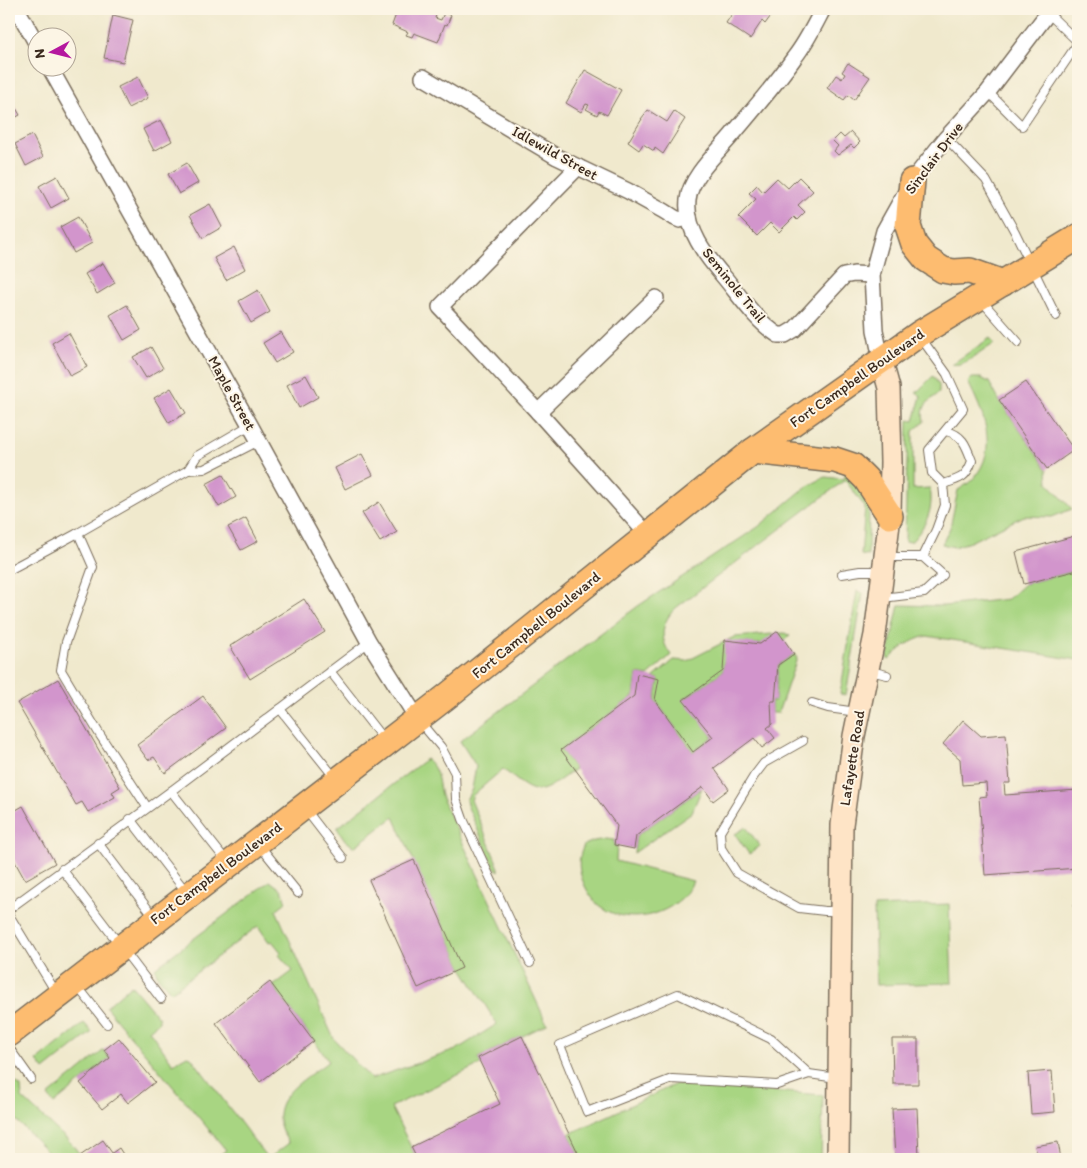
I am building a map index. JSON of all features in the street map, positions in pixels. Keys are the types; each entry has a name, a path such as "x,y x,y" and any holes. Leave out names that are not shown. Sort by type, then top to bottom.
{"highway":[{"path":"912,181 908,226 914,244 926,260 943,270 954,272 970,271 1003,283"},
{"name":"Fort Campbell Boulevard","path":"9,1034 386,743 753,451 919,334 1078,237"},
{"path":"753,451 835,460 853,466 866,479 890,516"}],"main road":[{"name":"Lafayette Road","path":"838,1159 842,825 859,712 877,673 875,635 890,516 889,388 881,360"}],"street":[{"path":"17,9 28,28"},
{"name":"Seminole Trail","path":"822,9 810,35 795,58 702,170 689,193 689,217 696,236 716,268 759,318 778,335 785,335 795,329 844,276 854,274 872,275"},
{"name":"Sinclair Drive","path":"881,360 875,330 872,275 884,231 912,181 946,138 988,92 1049,11"},
{"name":"Idlewild Street","path":"423,77 544,149 578,167 650,203 675,218 680,220 689,217"},
{"name":"Maple Street","path":"56,78 369,642 417,718"},
{"path":"578,167 440,307 538,412 648,535"},
{"path":"538,412 656,298"}],"lane":[{"path":"988,92 1022,126 1078,42 1049,11"},
{"path":"946,138 986,180 1032,265 1056,316"},
{"path":"978,297 1018,342"},
{"path":"919,334 946,374 963,409 929,450 932,473 943,484 945,505 923,557"},
{"path":"188,470 196,456 250,425"},
{"path":"943,484 960,478 968,472 972,461 965,444 956,433 946,431"},
{"path":"9,570 188,470 204,469 259,441"},
{"path":"78,533 93,566 66,642 61,670 147,808"},
{"path":"842,574 923,557"},
{"path":"880,598 924,593 943,575 923,557"},
{"path":"9,909 130,819 171,791 369,642"},
{"path":"330,671 386,743"},
{"path":"812,703 828,708 859,712"},
{"path":"280,709 337,781"},
{"path":"417,718 442,747 455,773 456,799 463,819 530,963"},
{"path":"803,741 764,763 754,776 720,832 721,848 737,873 799,908 825,912 841,911"},
{"path":"171,791 229,864"},
{"path":"303,807 343,858"},
{"path":"130,819 189,896"},
{"path":"257,842 298,892"},
{"path":"98,843 156,919"},
{"path":"62,869 161,999"},
{"path":"9,915 66,990 107,1024"},
{"path":"809,1074 771,1039 678,994 560,1045 587,1112 672,1079 777,1085 809,1074 839,1079"},
{"path":"9,1048 32,1079"}],"green space":[{"path":"990,338 994,344 967,361 957,365 952,364"},
{"path":"933,376 939,385 939,393 924,408 924,422 913,431 913,489 930,488 930,511 925,524 911,542 905,541 908,420 914,421 921,396 916,393"},
{"path":"972,378 981,378 989,382 999,400 1047,469 1048,483 1072,509 1052,517 1024,516 970,542 954,547 942,544 950,528 958,490 973,479 986,455 986,430 979,406 968,382"},
{"path":"846,472 868,496 868,556 861,555 865,507 845,480 677,607 665,623 663,636 671,655 648,676 637,674 634,696 561,750 575,769 553,785 539,790 524,785 503,769 473,795 471,800 499,871 494,867 467,805 466,800 472,789 476,766 460,741 638,606 758,527 806,487 825,477 844,479"},
{"path":"1078,570 1078,595 1074,598 1078,602 1078,660 927,636 906,645 889,660 887,658 899,605 944,606 1008,599 1024,584"},
{"path":"857,591 863,593 846,695 840,694"},
{"path":"785,633 790,636 784,640 778,636 760,644 727,642 723,671 684,699 713,737 693,752 655,700 659,679 653,678 674,660 687,661 734,637"},
{"path":"794,654 797,658 778,713 771,713 771,701 775,701 778,665"},
{"path":"426,759 436,771 441,796 547,1024 478,1058 481,1064 391,1107 417,1159 268,1159 289,1143 281,1129 279,1116 281,1105 287,1095 306,1077 329,1061 273,986 293,971 279,955 281,952 272,941 269,942 258,926 171,992 158,977 155,968 270,881 282,890 286,902 276,910 334,1039 371,1079 456,1050 497,1024 462,968 394,817 354,847 345,840 337,828"},
{"path":"702,788 692,812 634,853 636,836"},
{"path":"746,827 760,846 749,854 735,834"},
{"path":"606,839 614,840 614,845 617,846 616,861 693,881 687,892 666,909 639,917 613,913 601,907 592,898 585,886 579,861 584,845"},
{"path":"949,904 952,983 876,985 874,907"},
{"path":"131,985 159,1018 159,1022 149,1030 173,1064 187,1056 191,1057 268,1159 215,1159 226,1150 106,1007"},
{"path":"84,1023 92,1032 44,1070 37,1061"},
{"path":"104,1050 110,1058 54,1104 48,1096"},
{"path":"12,1080 21,1087 22,1098 72,1144 81,1156 76,1159 55,1159 11,1115 9,1110 9,1082"},
{"path":"676,1084 823,1095 821,1159 581,1159 569,1134"}],"building":[{"path":"398,9 436,9 438,10 435,18 441,20 444,13 451,15 447,25 445,24 438,42 414,33 412,37 406,35 408,32 392,25"},
{"path":"730,9 776,9 765,24 762,21 750,39 726,23 734,11"},
{"path":"113,15 133,20 123,62 104,58"},
{"path":"848,63 870,77 854,100 848,95 844,100 827,88 836,75 842,79 845,74 842,72"},
{"path":"585,70 621,90 607,115 599,111 597,115 586,109 589,105 586,104 581,112 566,103"},
{"path":"138,77 148,98 128,108 118,87"},
{"path":"9,96 20,115 9,121"},
{"path":"648,110 667,122 674,111 685,119 663,154 655,148 654,151 643,144 639,150 628,142"},
{"path":"161,120 172,141 154,151 143,129"},
{"path":"851,132 860,142 854,148 851,145 838,155 834,151 838,146 833,141 840,134 844,138"},
{"path":"32,135 43,157 26,166 15,144"},
{"path":"187,163 198,183 179,194 168,174"},
{"path":"57,176 69,198 51,208 39,186"},
{"path":"799,177 813,191 798,205 805,212 797,220 794,217 779,232 770,223 757,236 738,217 756,199 749,193 757,185 763,192 777,178 788,188"},
{"path":"210,204 222,227 203,238 190,215"},
{"path":"78,217 92,243 74,253 60,227"},
{"path":"234,247 245,269 226,280 214,258"},
{"path":"103,263 115,283 97,294 85,274"},
{"path":"258,290 270,312 251,323 239,301"},
{"path":"127,305 141,330 124,340 110,315"},
{"path":"281,332 293,352 275,363 263,343"},
{"path":"69,333 87,367 70,376 52,343"},
{"path":"151,347 163,368 146,378 133,357"},
{"path":"306,375 318,397 299,408 287,385"},
{"path":"1026,382 1074,450 1047,469 999,400"},
{"path":"171,388 186,413 169,423 154,398"},
{"path":"362,454 373,475 345,489 335,468"},
{"path":"223,475 236,497 219,507 206,484"},
{"path":"379,502 397,532 380,542 362,513"},
{"path":"246,518 258,541 241,550 228,527"},
{"path":"1078,535 1078,570 1024,584 1016,552"},
{"path":"304,599 325,632 250,679 230,646"},
{"path":"778,631 794,654 778,665 775,701 771,701 772,724 767,728 775,738 762,748 754,738 714,768 729,789 713,801 703,787 636,836 634,849 614,845 617,826 561,750 634,696 637,674 659,679 655,700 693,752 713,737 683,700 723,671 725,640 760,644"},
{"path":"58,679 120,787 112,792 115,797 88,812 82,802 76,805 17,703"},
{"path":"203,696 226,728 165,773 154,757 148,760 137,745"},
{"path":"963,720 981,736 1006,734 1010,783 1004,783 1005,795 1078,790 1078,868 985,875 979,797 987,796 986,783 962,785 960,759 943,744"},
{"path":"23,806 55,863 25,880 9,851 9,814"},
{"path":"414,860 462,968 418,988 369,880"},
{"path":"1074,904 1078,904 1078,933 1077,933"},
{"path":"270,982 314,1041 260,1082 216,1023"},
{"path":"522,1036 581,1159 417,1159 411,1147 500,1104 478,1058"},
{"path":"119,1038 155,1082 128,1103 121,1094 102,1109 80,1083 110,1058 104,1050"},
{"path":"892,1039 918,1039 918,1084 893,1084"},
{"path":"1052,1071 1055,1112 1031,1114 1028,1073"},
{"path":"917,1108 919,1156 895,1157 892,1109"},
{"path":"103,1140 112,1153 119,1148 126,1159 82,1159 80,1156"},
{"path":"1058,1142 1061,1159 1038,1159 1035,1146"}]}
